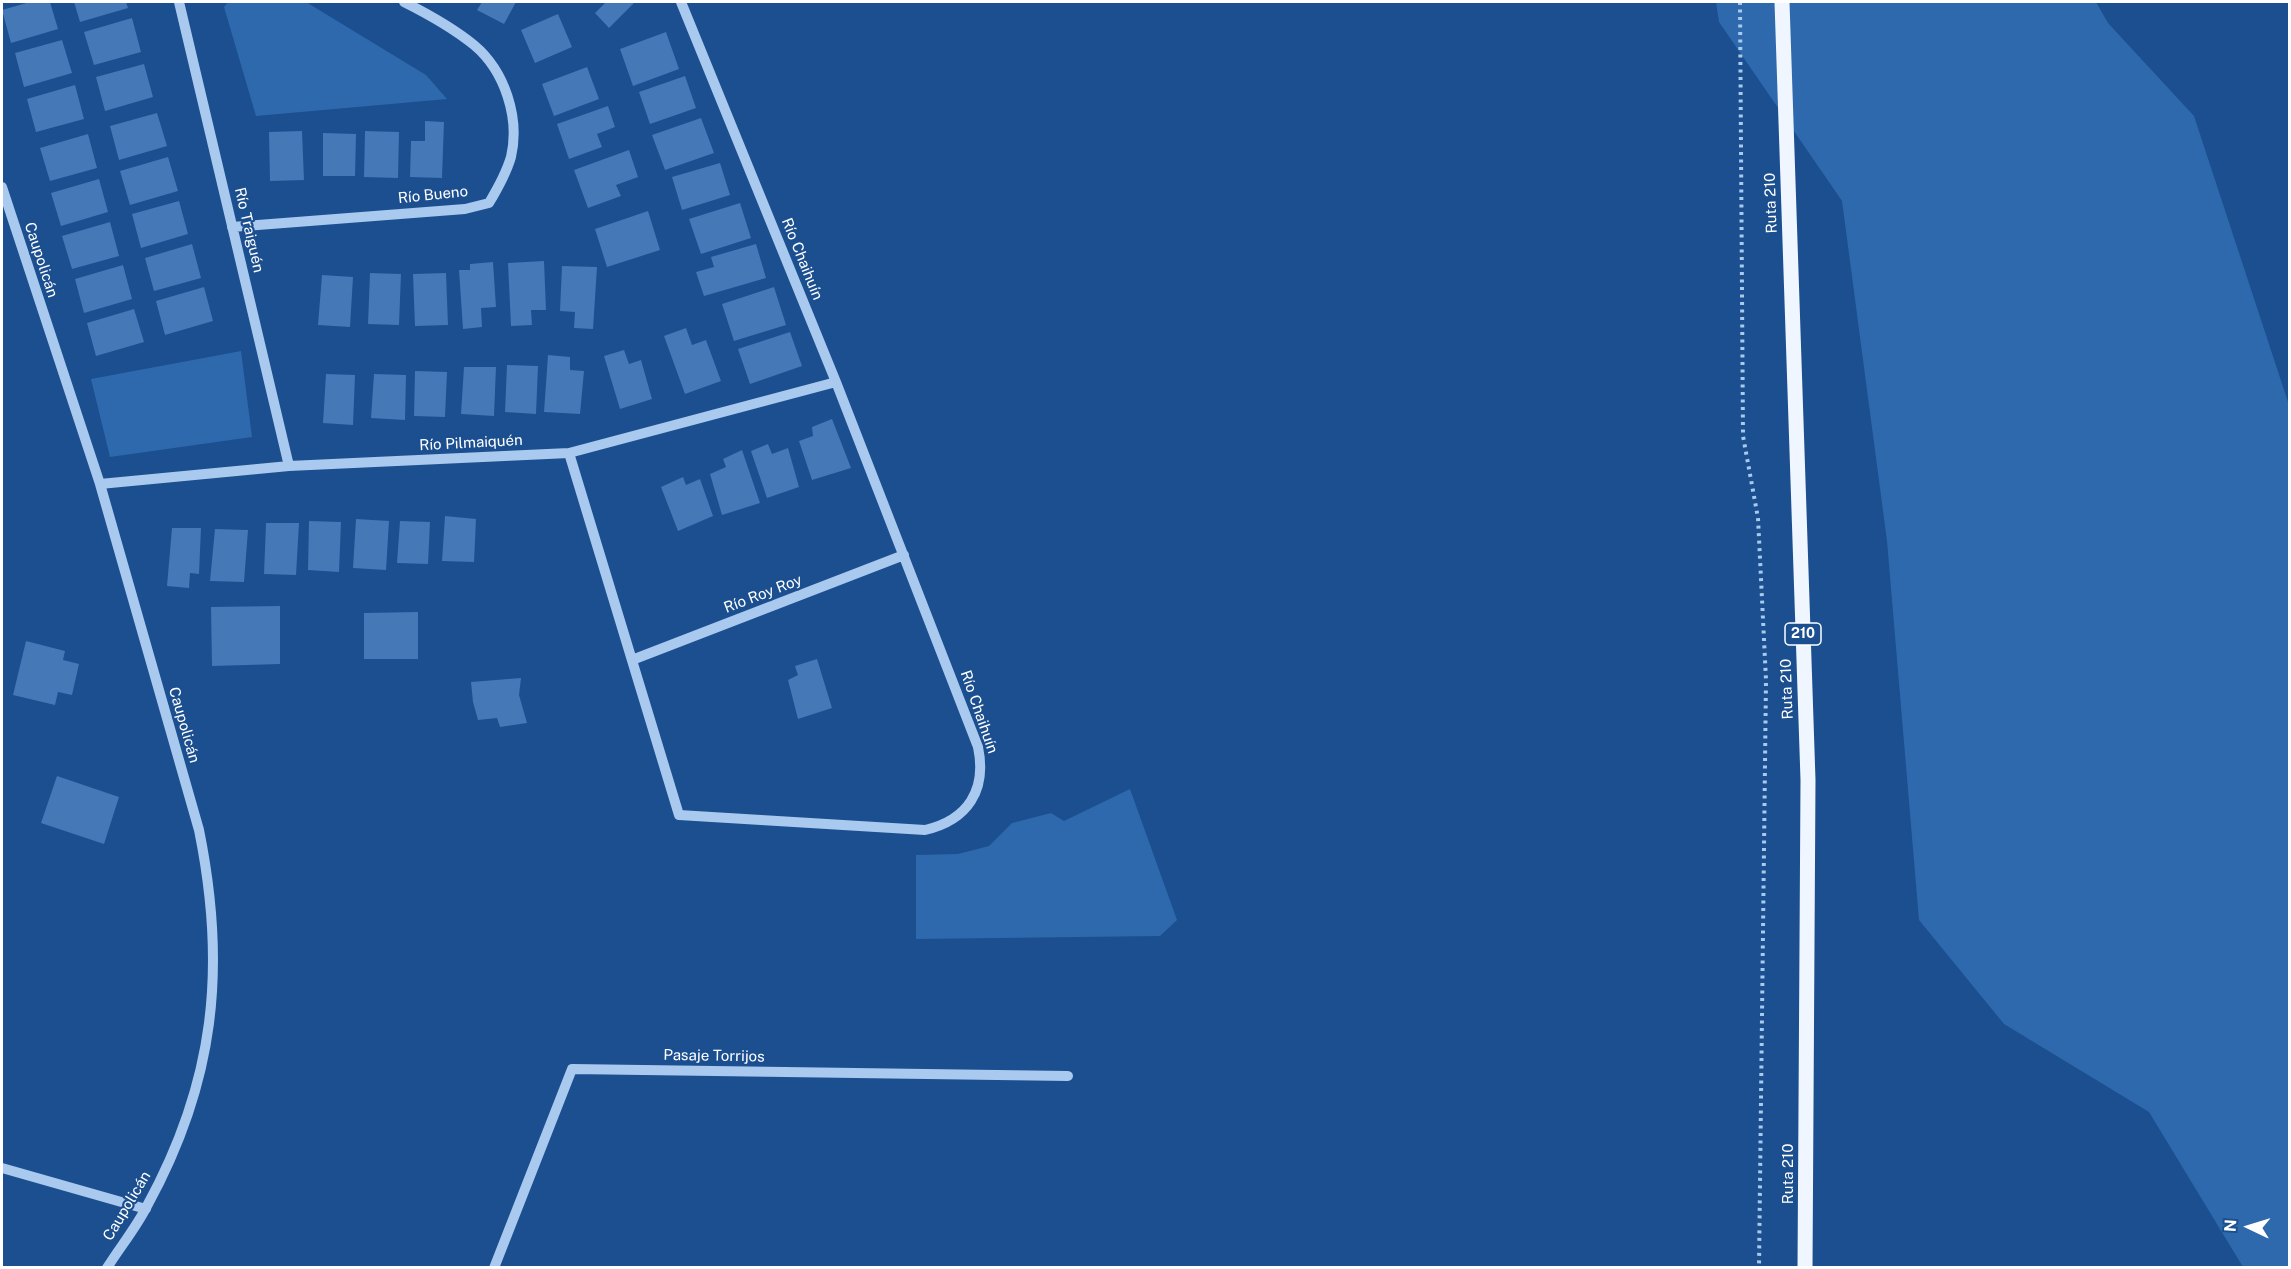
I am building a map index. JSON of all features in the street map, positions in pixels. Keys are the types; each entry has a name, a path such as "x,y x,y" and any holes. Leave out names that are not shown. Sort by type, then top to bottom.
{"main road":[{"name":"Ruta 210","path":"1782,2 1808,780 1805,1268"}],"street":[{"name":"Río Traiguén","path":"179,2 290,466"},
{"name":"Río Bueno","path":"232,227 465,209 489,203 506,172 511,156 513,131 511,108 504,85 491,63 475,46 404,2"},
{"name":"Río Chaihuín","path":"569,453 679,815 925,830 941,826 956,818 968,806 978,785 981,762 978,747 836,382 681,2"},
{"name":"Caupolicán","path":"2,187 100,484 199,831 213,918 212,1003 202,1064 184,1124 169,1163 146,1209 107,1268"},
{"name":"Río Pilmaiquén","path":"100,484 290,466 569,453 836,382"},
{"name":"Río Roy Roy","path":"632,660 904,555"},
{"name":"Pasaje Torrijos","path":"494,1268 572,1069 1068,1076"},
{"path":"2,1168 146,1209"}],"path":[{"path":"1740,2 1743,436 1758,518 1766,680 1759,1268"}],"shaded area":[{"path":"228,2 306,2 426,75 447,99 256,116 224,7"},
{"path":"1716,2 2096,2 2108,23 2194,116 2289,405 2289,1267 2243,1267 2149,1112 2004,1024 1919,920 1887,541 1842,201 1719,22"},
{"path":"241,351 252,437 110,457 91,379"},
{"path":"1130,789 1177,920 1160,936 916,939 916,855 958,854 989,846 1012,823 1051,813 1064,821"}],"building":[{"path":"30,2 50,2 58,29 11,43 2,10"},
{"path":"74,2 126,2 128,8 80,22"},
{"path":"482,2 516,2 504,24 477,10"},
{"path":"606,2 635,2 609,28 595,13"},
{"path":"558,14 572,47 535,63 521,30"},
{"path":"132,18 141,52 94,65 84,32"},
{"path":"666,32 679,69 633,86 620,49"},
{"path":"62,40 72,73 24,87 15,53"},
{"path":"144,64 153,97 105,111 96,77"},
{"path":"587,67 599,99 554,116 542,84"},
{"path":"685,76 696,108 650,124 639,92"},
{"path":"75,85 84,119 36,132 27,99"},
{"path":"608,106 615,127 597,134 602,147 569,159 557,124"},
{"path":"157,113 167,146 119,160 110,126"},
{"path":"701,118 714,153 665,170 652,135"},
{"path":"425,121 444,122 442,178 410,177 411,141 425,141"},
{"path":"302,131 304,180 270,181 269,132"},
{"path":"365,131 399,132 398,178 364,177"},
{"path":"323,133 356,134 355,176 323,176"},
{"path":"88,134 97,168 50,181 40,148"},
{"path":"629,150 638,177 616,185 621,196 588,208 574,170"},
{"path":"168,157 178,191 130,205 120,171"},
{"path":"720,163 730,195 682,210 672,177"},
{"path":"99,179 108,212 61,226 51,193"},
{"path":"179,201 188,234 141,248 132,214"},
{"path":"740,203 751,238 701,254 689,219"},
{"path":"648,211 660,250 607,267 595,229"},
{"path":"110,222 119,256 72,269 62,236"},
{"path":"192,244 201,278 154,291 145,258"},
{"path":"756,244 766,278 704,296 696,272 714,267 711,257"},
{"path":"544,261 546,310 531,310 532,325 511,326 508,263"},
{"path":"493,262 496,307 481,308 482,327 463,329 459,270 470,270 470,264"},
{"path":"123,265 132,299 84,313 75,279"},
{"path":"562,266 597,267 593,329 574,328 575,312 560,311"},
{"path":"370,273 401,274 399,325 368,324"},
{"path":"446,273 448,325 415,326 413,274"},
{"path":"322,275 353,277 350,327 318,325"},
{"path":"204,287 213,321 165,335 156,301"},
{"path":"774,287 786,325 734,341 722,304"},
{"path":"134,309 144,342 96,356 87,323"},
{"path":"686,328 692,345 706,340 721,381 685,394 664,336"},
{"path":"790,332 802,366 750,384 738,349"},
{"path":"624,350 629,364 641,360 652,399 620,409 604,356"},
{"path":"548,355 570,357 570,370 584,371 580,414 544,412"},
{"path":"507,365 538,366 536,414 505,412"},
{"path":"464,367 496,367 494,416 461,414"},
{"path":"415,371 447,372 445,417 414,416"},
{"path":"326,374 355,375 353,425 323,423"},
{"path":"374,374 406,375 405,420 371,418"},
{"path":"832,419 851,468 812,480 799,441 813,436 812,427"},
{"path":"768,444 772,454 788,448 799,487 767,498 751,451"},
{"path":"742,450 760,503 722,515 710,474 726,467 723,459"},
{"path":"683,477 686,485 700,479 713,516 678,531 661,487"},
{"path":"445,516 476,519 474,562 442,561"},
{"path":"356,519 389,521 386,570 353,568"},
{"path":"309,521 341,522 339,572 308,570"},
{"path":"400,521 430,522 428,564 397,563"},
{"path":"266,523 299,523 296,575 264,574"},
{"path":"172,528 201,528 199,574 190,573 189,588 167,586"},
{"path":"215,529 248,530 244,582 210,581"},
{"path":"280,606 280,664 212,666 211,607"},
{"path":"418,612 418,659 364,659 364,613"},
{"path":"26,641 65,651 63,660 79,664 72,695 58,692 55,705 13,695"},
{"path":"817,659 832,708 798,719 788,680 798,675 795,666"},
{"path":"521,678 519,695 527,723 500,727 497,718 478,720 471,682"},
{"path":"57,776 119,797 104,844 41,823"}]}
